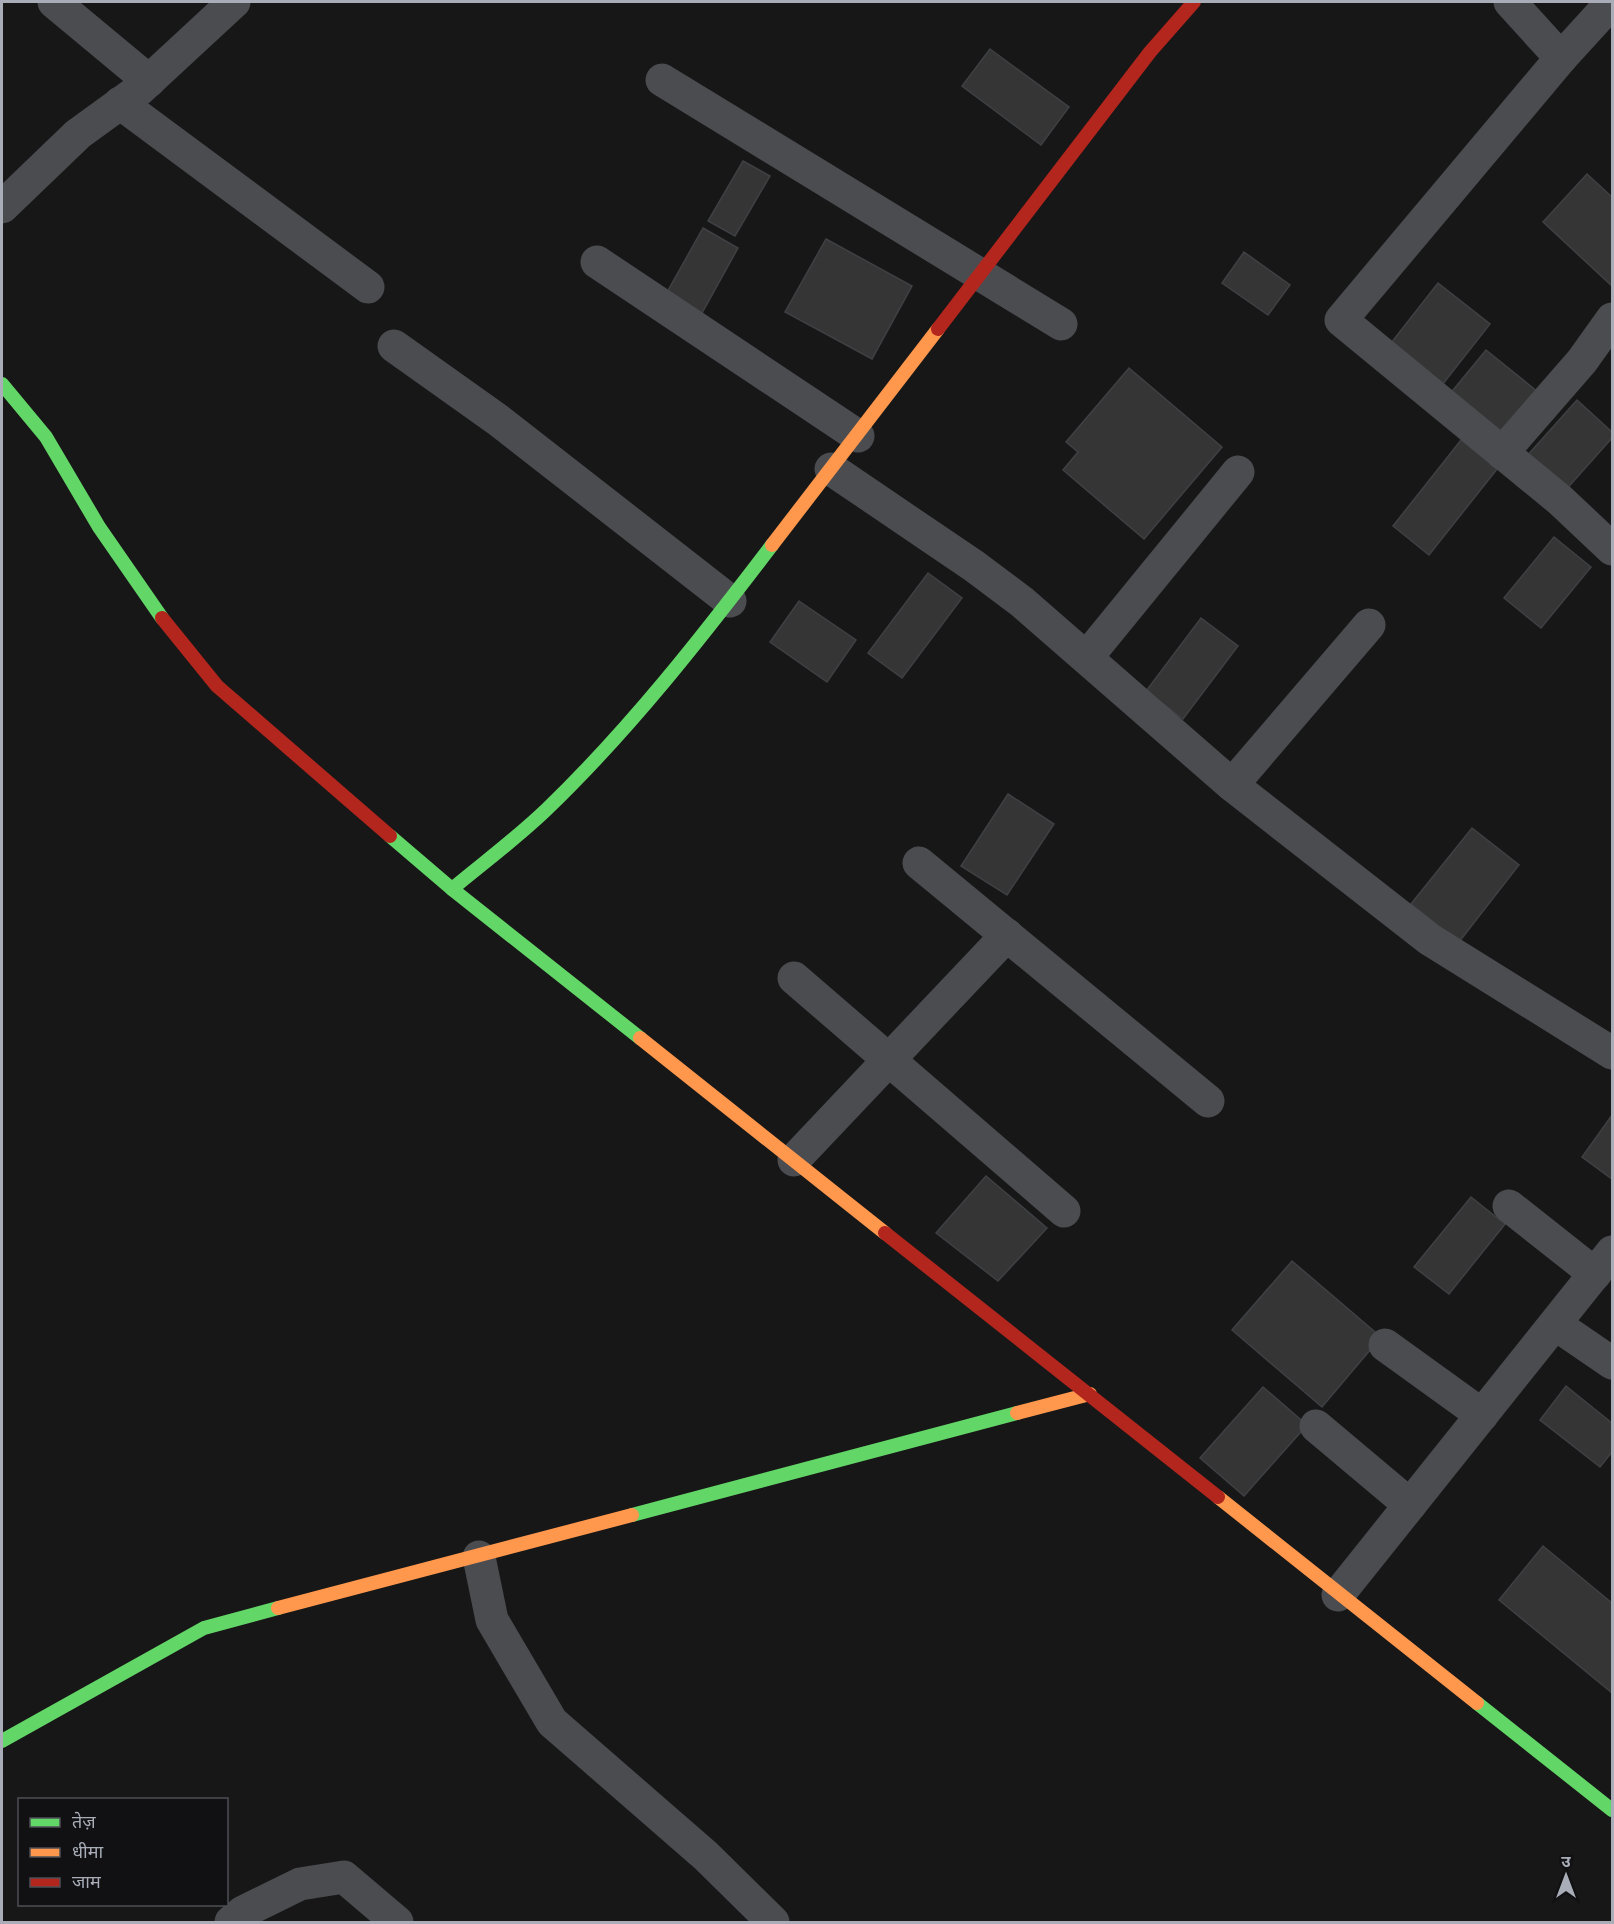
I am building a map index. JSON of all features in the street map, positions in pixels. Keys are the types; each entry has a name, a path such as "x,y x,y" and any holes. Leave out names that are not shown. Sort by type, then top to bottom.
{"street":[{"path":"54,2 149,81"},
{"path":"2,207 78,134 149,81 234,2"},
{"path":"452,889 546,810 621,731 690,653 1150,52 1194,2"},
{"path":"1510,2 1561,58"},
{"path":"1612,2 1561,58 1341,320 1502,453 1612,549"},
{"path":"662,80 1061,324"},
{"path":"120,103 368,287"},
{"path":"597,262 858,436"},
{"path":"1502,453 1582,361 1612,319"},
{"path":"394,346 498,420 730,601"},
{"path":"2,384 46,437 99,527 175,638 217,687 452,889 1090,1394 1338,1595 1612,1810"},
{"path":"831,469 974,566 1022,602 1232,784 1429,939 1612,1053"},
{"path":"1087,657 1238,472"},
{"path":"1232,784 1369,625"},
{"path":"919,863 1208,1101"},
{"path":"794,1160 1007,935"},
{"path":"794,978 1064,1211"},
{"path":"1338,1595 1604,1263 1509,1206"},
{"path":"1555,1324 1612,1363"},
{"path":"1384,1346 1482,1415"},
{"path":"2,1741 204,1628 1090,1394"},
{"path":"1316,1426 1410,1505"},
{"path":"479,1557 492,1620 552,1722 706,1856 773,1923"},
{"path":"231,1923 243,1912 300,1884 344,1876 397,1923"}],"building":[{"path":"990,49 1069,107 1041,145 962,86"},
{"path":"743,161 770,176 735,236 708,221"},
{"path":"1587,174 1612,197 1612,286 1543,222"},
{"path":"703,228 738,248 702,313 666,294"},
{"path":"826,239 912,286 872,359 785,312"},
{"path":"1244,252 1290,285 1268,315 1222,283"},
{"path":"1438,283 1490,324 1439,389 1387,348"},
{"path":"1486,350 1543,396 1505,441 1449,395"},
{"path":"1129,368 1222,447 1144,539 1063,470 1078,452 1066,442"},
{"path":"1577,400 1612,432 1612,438 1564,492 1526,457"},
{"path":"1461,440 1497,469 1429,555 1393,526"},
{"path":"1554,537 1591,567 1541,628 1504,598"},
{"path":"928,573 962,598 902,678 868,653"},
{"path":"799,601 856,640 827,682 770,642"},
{"path":"1201,618 1238,646 1183,719 1146,691"},
{"path":"1008,794 1054,824 1007,895 961,866"},
{"path":"1472,828 1519,865 1459,942 1411,904"},
{"path":"1612,1115 1612,1179 1582,1157"},
{"path":"986,1176 1047,1228 998,1281 936,1233"},
{"path":"1471,1197 1505,1224 1449,1294 1414,1267"},
{"path":"1292,1261 1381,1337 1322,1407 1232,1330"},
{"path":"1566,1386 1612,1423 1612,1452 1600,1467 1540,1420"},
{"path":"1263,1387 1307,1425 1244,1496 1200,1458"},
{"path":"1543,1546 1612,1603 1612,1693 1499,1600"}],"traffic: fast":[{"path":"2,384 46,437 99,527 162,618"},
{"path":"452,889 536,820 607,747 692,648 772,545"},
{"path":"390,836 452,889 640,1038"},
{"path":"632,1515 1017,1413"},
{"path":"2,1741 204,1628 278,1608"},
{"path":"1477,1703 1612,1810"}],"traffic: slow":[{"path":"772,545 938,329"},
{"path":"640,1038 885,1233"},
{"path":"1017,1413 1090,1394"},
{"path":"1218,1497 1477,1703"},
{"path":"278,1608 632,1515"}],"traffic: jam":[{"path":"938,329 1150,52 1194,2"},
{"path":"162,618 217,686 390,836"},
{"path":"885,1233 1218,1497"}]}
